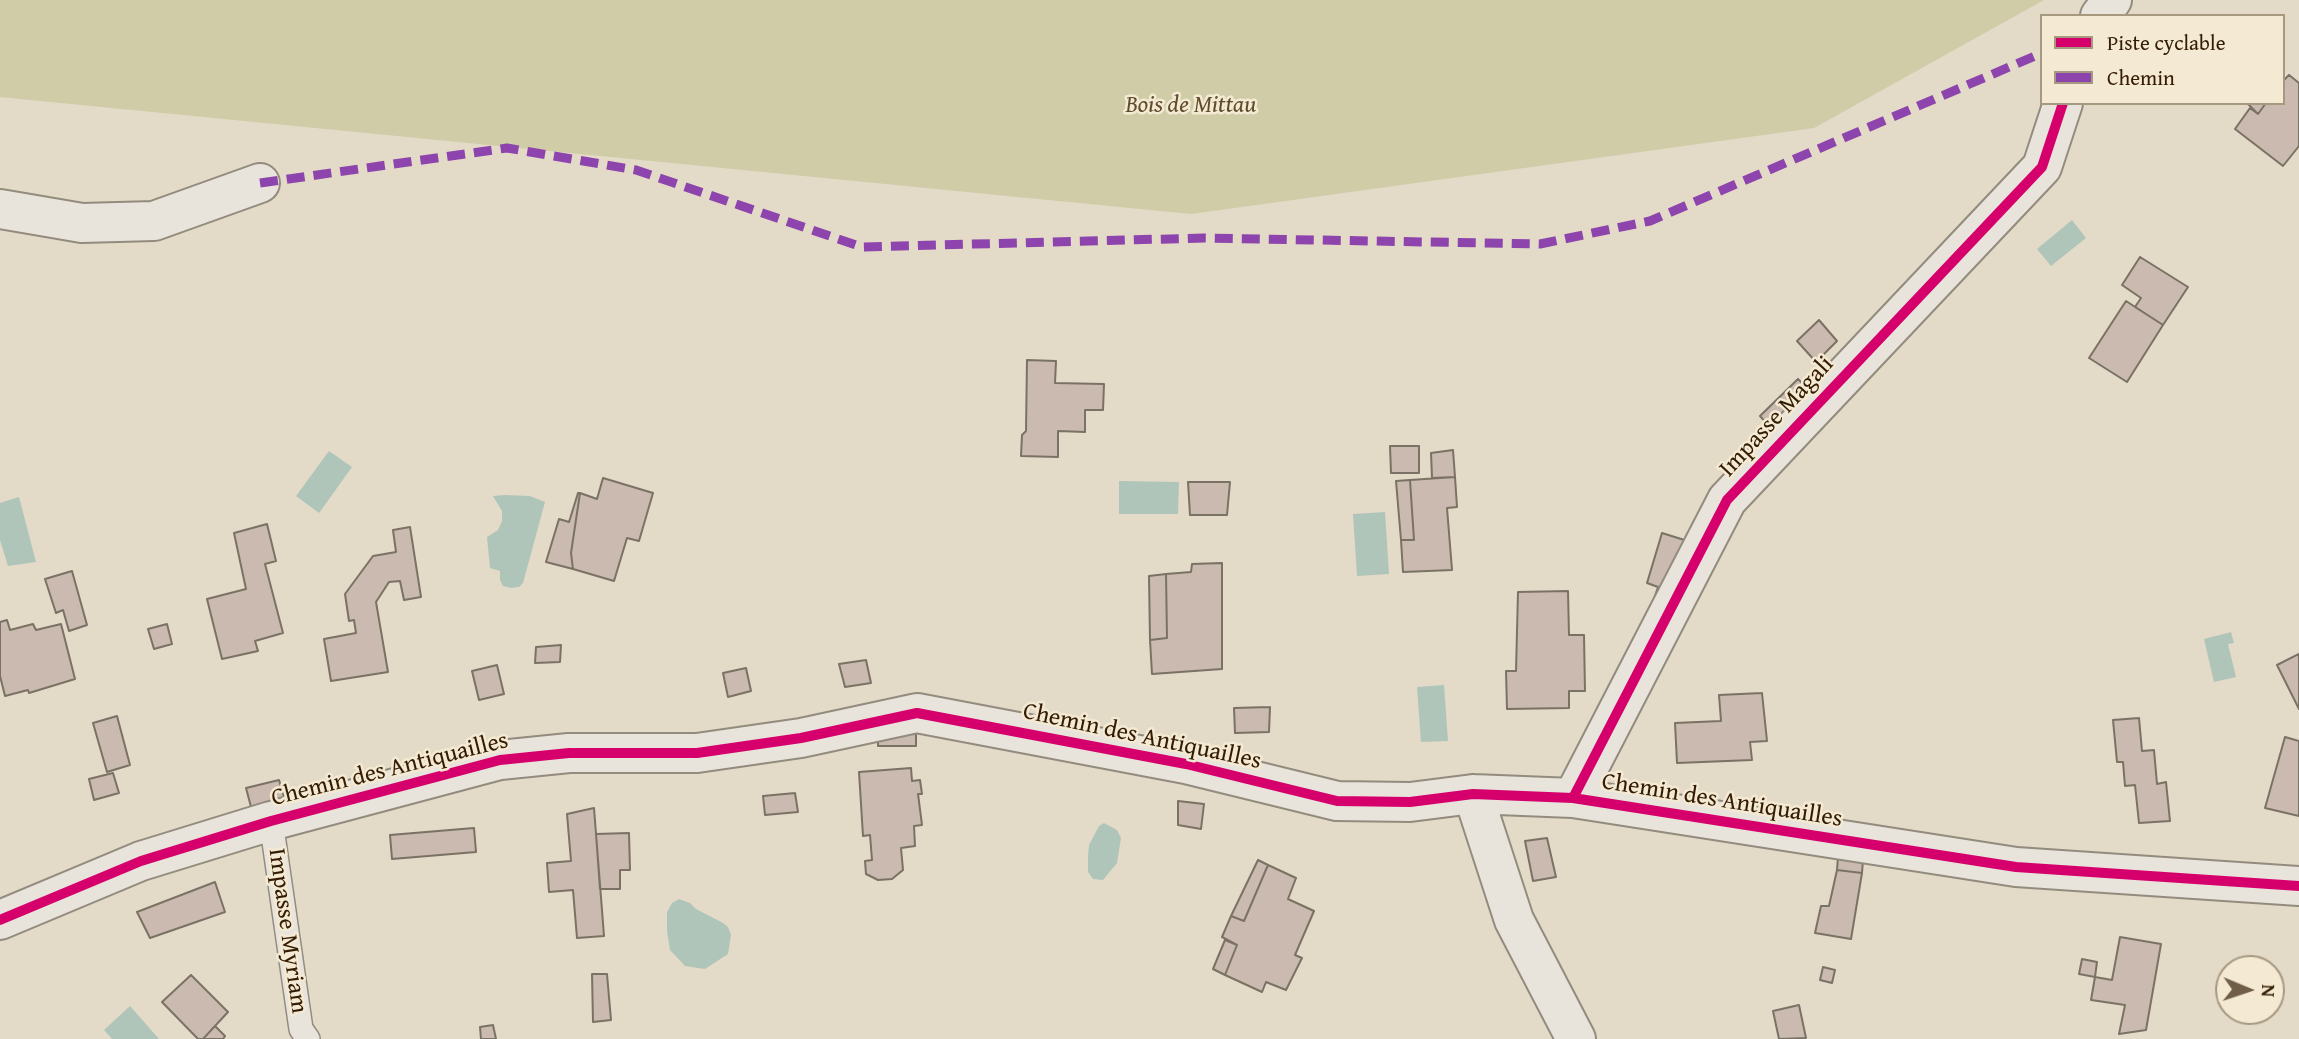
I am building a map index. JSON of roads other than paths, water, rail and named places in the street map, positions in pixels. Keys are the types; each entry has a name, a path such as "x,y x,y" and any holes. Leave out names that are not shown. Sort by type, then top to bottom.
{"street":[{"name":"Impasse Magali","path":"1573,798 1727,500 2042,167 2062,105"},
{"path":"0,209 82,223 155,221 260,183"},
{"name":"Chemin des Antiquailles","path":"0,920 141,861 271,821 500,761 569,753 697,753 801,738 917,713 1186,764 1337,801 1410,802 1472,794 1573,798 2016,867 2299,886"},
{"path":"1472,794 1514,920 1576,1039"}],"lane":[{"name":"Impasse Myriam","path":"271,821 301,1029 308,1039"}],"park label":[{"name":"Bois de Mittau","path":"1191,106"}]}
